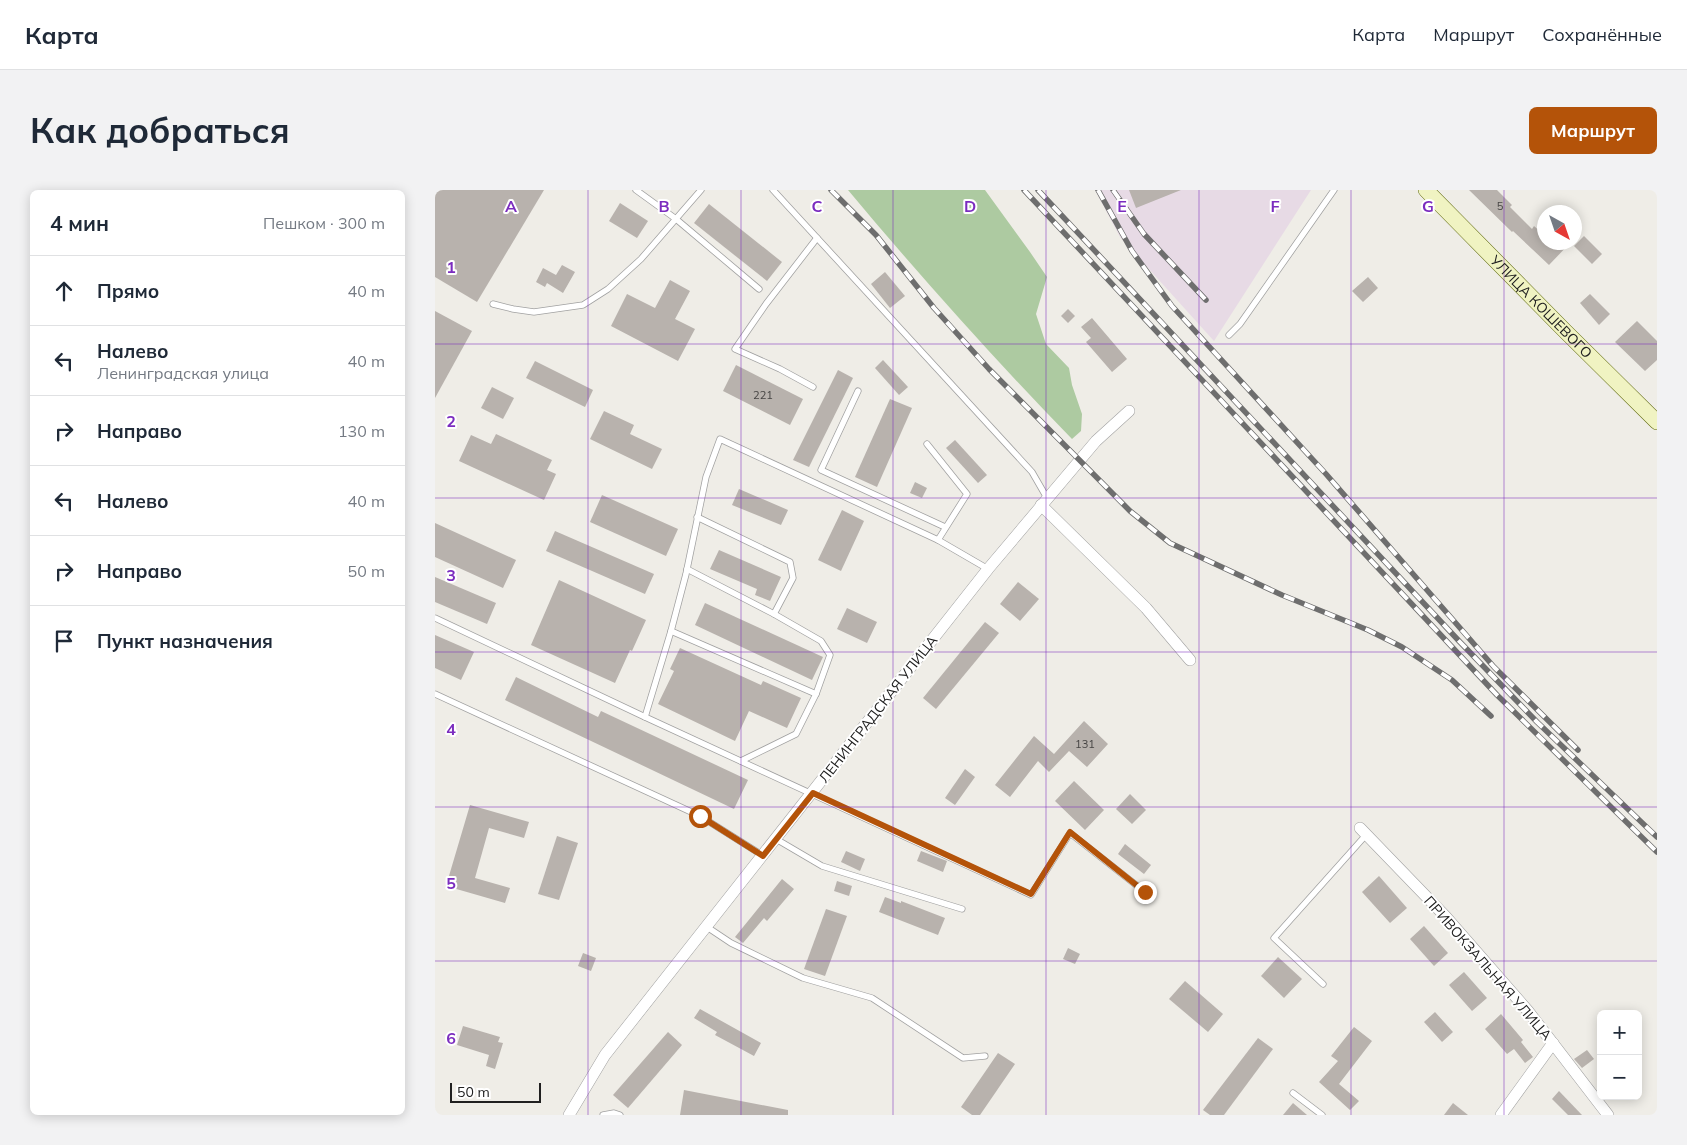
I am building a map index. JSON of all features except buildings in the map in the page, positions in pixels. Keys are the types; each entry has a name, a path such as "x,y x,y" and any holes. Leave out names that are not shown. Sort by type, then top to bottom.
{"street":[{"name":"УЛИЦА КОШЕВОГО","path":"1426,190 1657,422"},
{"name":"ЛЕНИНГРАДСКАЯ УЛИЦА","path":"571,1114 605,1055 988,569 1096,441 1129,411"},
{"path":"1044,501 1146,608 1190,660"},
{"name":"ПРИВОКЗАЛЬНАЯ УЛИЦА","path":"1363,831 1446,917 1527,1011 1608,1115"},
{"path":"1501,1115 1553,1043"}],"lane":[{"path":"636,190 676,219 759,289"},
{"path":"493,304 534,312 583,305 608,289 641,259 701,190"},
{"path":"773,190 1032,472 1044,501"},
{"path":"1229,335 1240,324 1334,190"},
{"path":"813,387 780,369 735,350 766,304 817,238"},
{"path":"858,391 821,470 945,527"},
{"path":"645,717 671,631 707,477 720,439 938,540 988,569"},
{"path":"927,444 967,494 938,540"},
{"path":"697,517 791,562 793,578 774,614"},
{"path":"687,569 774,614 821,641 830,655 816,694 796,734 741,761"},
{"path":"435,618 645,717 1031,894 1070,832 1145,892"},
{"path":"671,631 816,694"},
{"path":"435,694 700,816 763,856"},
{"path":"1323,984 1274,938 1363,831"},
{"path":"777,839 822,866 962,909"},
{"path":"707,927 731,943 803,978 872,998 963,1058 985,1056"},
{"path":"1293,1093 1322,1115"},
{"path":"603,1115 614,1112 620,1115"}],"shaded area":[{"path":"1095,190 1311,190 1214,341 1120,237"}],"green space":[{"path":"848,190 985,190 1047,277 1036,314 1046,344 1069,368 1072,385 1082,414 1081,431 1072,439 958,317"}],"railway":[{"path":"831,190 876,235 934,308 989,369 1130,511 1170,543 1282,595 1368,630 1402,647 1452,680 1491,716"},
{"path":"1024,190 1497,695 1657,852"},
{"path":"1038,190 1459,641 1537,722 1657,837"},
{"path":"1098,190 1132,251 1172,306 1326,474 1494,667 1578,750"},
{"path":"1113,190 1144,234 1206,300"}],"route":[{"path":"700,816 763,856 813,793 1031,894 1070,832 1145,892"}]}
